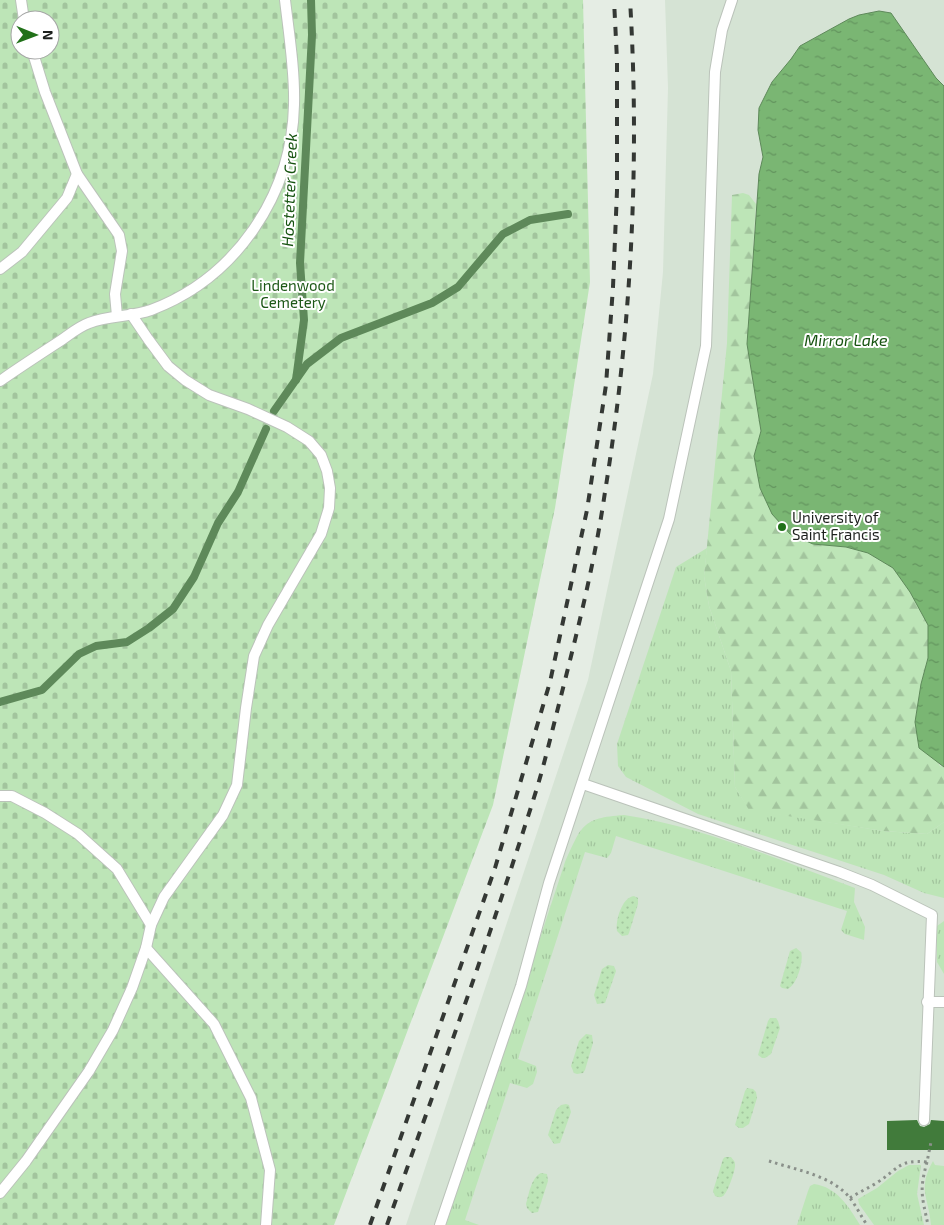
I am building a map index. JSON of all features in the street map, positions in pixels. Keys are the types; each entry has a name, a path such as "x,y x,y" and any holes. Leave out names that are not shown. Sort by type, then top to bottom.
{"lane":[{"path":"0,381 89,323 150,310 204,281 230,260 241,248 262,218 283,172 291,136 294,105 285,0"},
{"path":"440,1225 521,986 549,883 669,519 706,346 715,72 722,30 732,0"},
{"path":"35,60 45,92 77,174 119,235 122,251 115,294 117,316"},
{"path":"0,269 22,252 67,198 77,174"},
{"path":"0,1193 26,1161 89,1071 113,1030 128,997 146,948 151,925 164,897 223,815 237,785 254,656 268,625 321,534 329,508 330,488 327,471 321,456 309,440 279,423 209,395 185,380 168,366 131,314"},
{"path":"583,784 839,872 872,885 932,915 927,1002 924,1120"},
{"path":"0,796 12,796 45,813 78,834 117,869 151,925"},
{"path":"146,948 214,1024 251,1098 270,1170 266,1225"},
{"path":"927,1002 944,1002"}],"path":[{"path":"928,1225 921,1196 922,1181 931,1142"},
{"path":"769,1161 822,1178 836,1186 850,1198 867,1225"},
{"path":"850,1198 878,1182 901,1165 909,1162 927,1162"}],"shaded area":[{"name":"University of Saint Francis","path":"665,0 944,0 944,1225 406,1225 588,680 653,374 663,272 668,88"}],"green space":[{"name":"Lindenwood Cemetery","path":"0,0 583,0 590,282 555,508 493,805 334,1225 0,1225"},
{"path":"743,193 749,195 756,204 747,344 761,431 754,456 760,488 813,544 846,547 868,553 893,568 910,592 928,625 928,658 921,684 915,722 940,766 944,767 944,822 927,834 883,831 749,810 735,787 731,671 709,606 704,576 727,343 732,195"},
{"path":"707,548 704,576 709,606 731,671 735,787 749,809 883,831 927,834 944,822 944,898 924,893 884,875 698,814 626,777 618,766 617,744 676,567"},
{"path":"624,815 653,820 712,836 855,888 854,902 865,927 864,940 845,934 841,930 847,911 616,836 611,853 607,858 585,852 518,1059 536,1066 537,1072 533,1084 527,1088 510,1083 465,1220 479,1225 446,1225 565,862 575,840 585,826 599,819"},
{"path":"634,896 638,898 638,904 628,935 622,936 617,931 618,916 626,900"},
{"path":"944,921 944,974 937,962 937,926"},
{"path":"796,948 801,952 802,956 799,972 788,989 782,988 780,986 790,951"},
{"path":"608,965 614,966 616,971 605,1003 597,1004 594,995 602,969"},
{"path":"770,1018 776,1018 780,1028 771,1054 762,1058 758,1055"},
{"path":"586,1034 592,1035 593,1043 585,1070 583,1073 577,1074 574,1073 571,1066 579,1041"},
{"path":"747,1088 753,1089 756,1092 757,1098 749,1124 739,1128 735,1125"},
{"path":"561,1105 569,1105 571,1112 560,1143 554,1144 548,1135 556,1110"},
{"path":"725,1157 731,1157 735,1162 735,1167 727,1191 723,1196 719,1197 715,1196 713,1191"},
{"path":"933,1161 935,1165 944,1166 944,1225 931,1225 925,1193 928,1171"},
{"path":"909,1165 921,1165 917,1194 924,1225 874,1225 859,1204 858,1199"},
{"path":"541,1173 547,1174 548,1181 538,1212 532,1213 526,1204 533,1182"},
{"path":"814,1184 829,1189 842,1199 860,1225 797,1225 810,1186"}],"water":[{"name":"Mirror Lake","path":"879,11 891,13 936,78 944,86 944,767 919,748 915,722 921,684 928,658 928,625 910,592 893,568 868,553 846,547 813,544 790,534 772,514 760,488 754,456 761,431 747,344 759,174 763,157 758,130 759,108 772,82 800,46 849,19"}],"building":[{"path":"917,1120 920,1126 924,1127 930,1124 931,1120 944,1121 944,1150 887,1150 887,1121"}],"waterway":[{"name":"Hostetter Creek","path":"296,380 304,320 300,263 312,35 311,0"},
{"path":"274,411 307,364 341,338 432,303 458,287 503,234 530,220 568,214"},
{"path":"0,702 42,690 79,654 96,646 127,642 173,609 194,577 218,523 238,492 266,429"}],"railway":[{"path":"370,1225 495,868 550,682 587,510 606,385 613,287 617,191 617,60 614,0"},
{"path":"387,1225 483,953 537,788 586,595 614,431 627,308 631,247 634,123 630,0"}],"place":[{"name":"University of Saint Francis","path":"782,527"}]}
